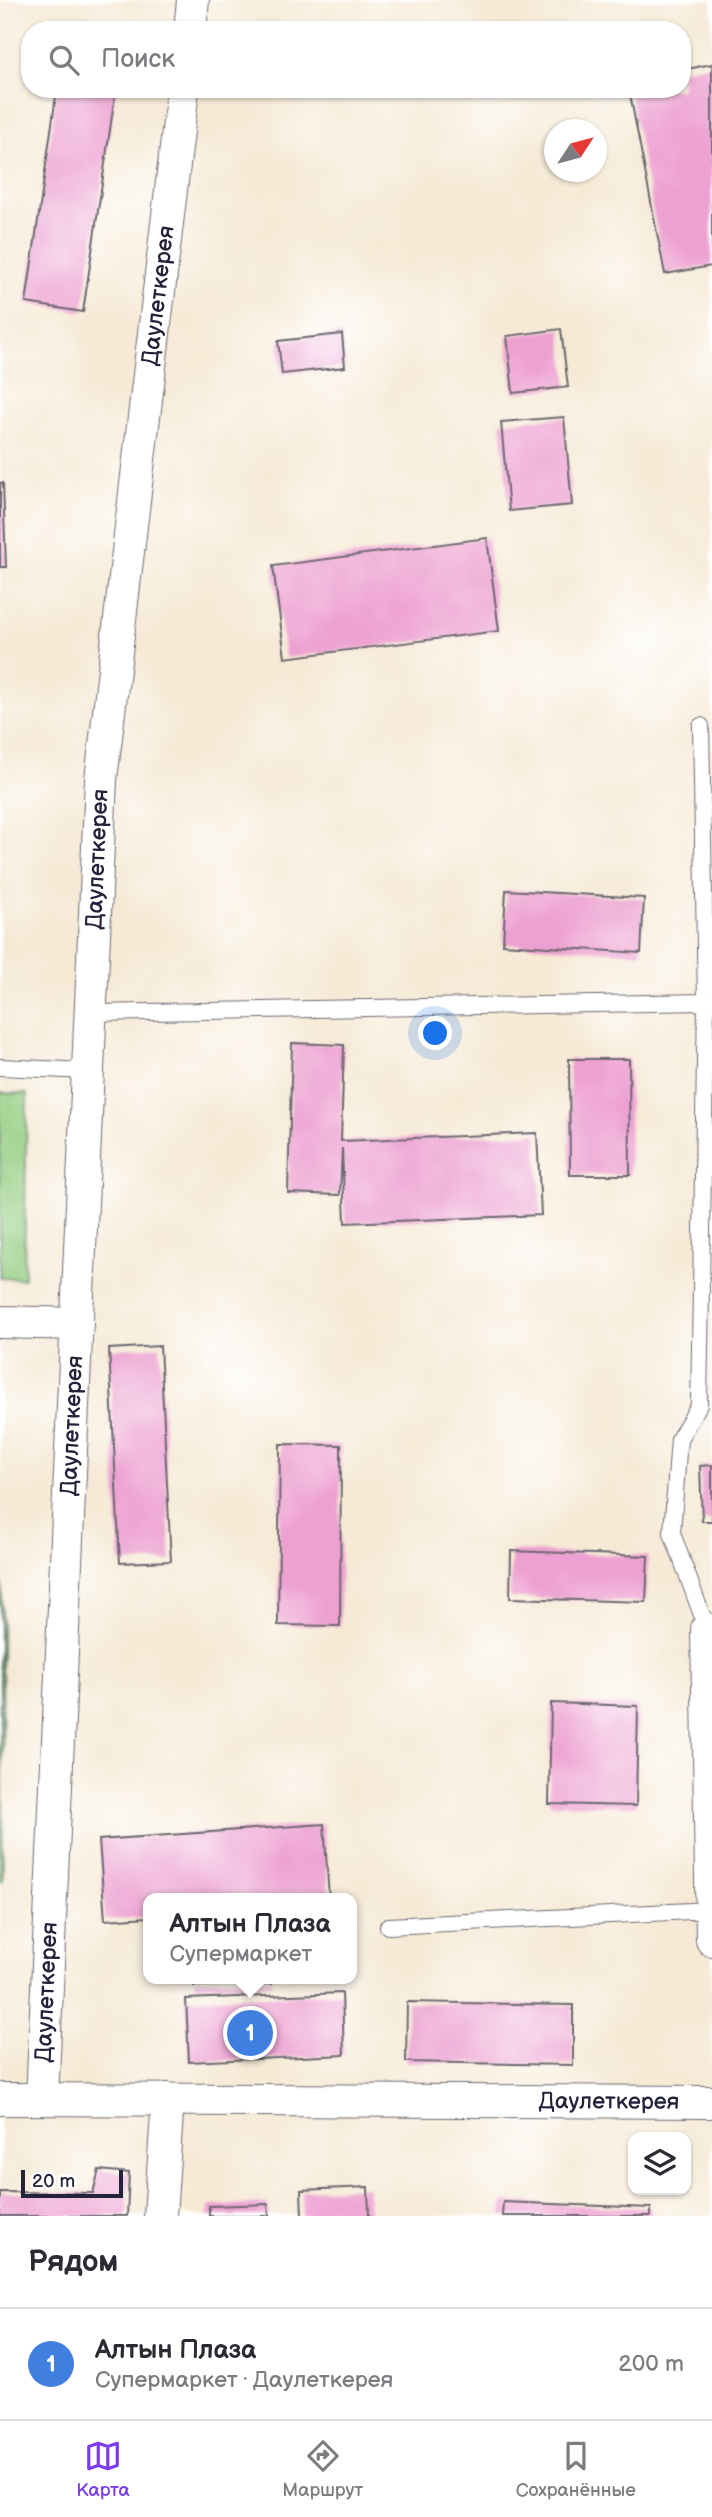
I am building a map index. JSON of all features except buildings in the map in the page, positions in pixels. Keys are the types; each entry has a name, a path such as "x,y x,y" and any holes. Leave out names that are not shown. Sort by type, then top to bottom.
{"street":[{"path":"191,21 193,0"},
{"name":"Даулеткерея","path":"182,98 102,779 43,2099 712,2102"},
{"path":"0,1322 77,1324"},
{"path":"707,1629 711,1925"},
{"path":"0,2099 43,2099"},
{"path":"160,2216 168,2099"}],"lane":[{"path":"701,726 706,1002 699,1405 680,1439 672,1533 707,1629"},
{"path":"91,1013 706,1002"},
{"path":"0,1067 88,1071"},
{"path":"388,1926 711,1925"}],"green space":[{"path":"0,1093 27,1094 24,1279 0,1278"},
{"path":"2,1567 3,1881 0,1881"}],"place":[{"name":"Алтын Плаза","path":"250,2033"}]}
